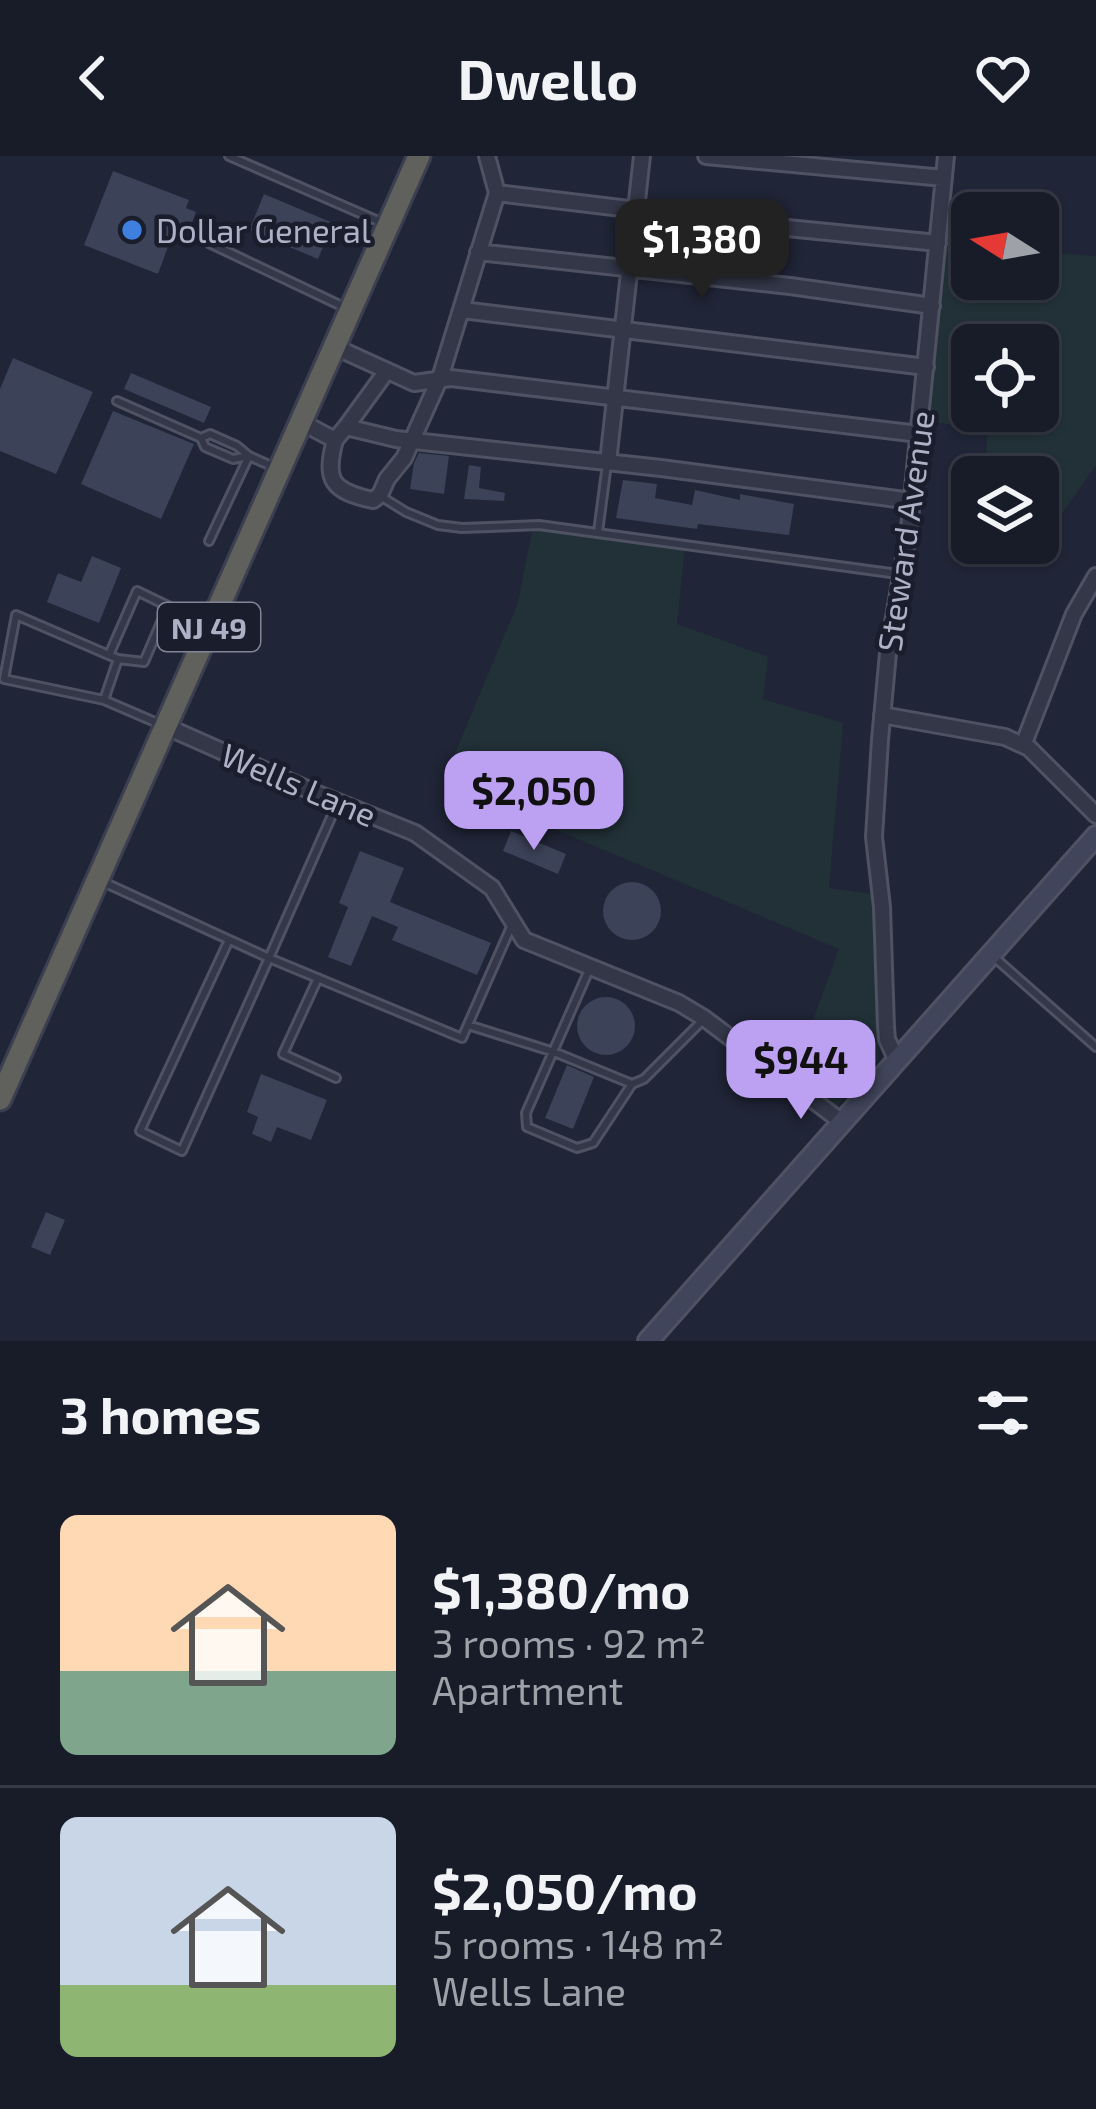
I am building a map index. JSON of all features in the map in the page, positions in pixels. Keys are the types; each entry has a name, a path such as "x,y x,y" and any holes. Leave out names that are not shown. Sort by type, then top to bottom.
{"highway":[{"name":"NJ 49","path":"0,1099 419,156"}],"main road":[{"path":"648,1341 1096,836"}],"street":[{"path":"386,372 335,440 330,461 336,487 373,500 404,458 440,378 497,193 487,156"},
{"path":"608,462 642,156"},
{"path":"706,156 944,178"},
{"name":"Steward Avenue","path":"897,1061 886,1027 874,837 882,715 920,434 946,156"},
{"path":"497,193 938,243"},
{"path":"478,252 932,306"},
{"path":"462,310 926,367"},
{"path":"335,347 414,383 440,378 920,434"},
{"path":"301,422 335,440"},
{"path":"346,427 396,439 912,501"},
{"path":"1024,743 1074,614 1096,576"},
{"path":"882,715 1024,743 1096,815"},
{"name":"Wells Lane","path":"165,726 415,833 491,888 524,940 679,1003 842,1122"}],"lane":[{"path":"229,156 388,226"},
{"path":"209,243 351,310"},
{"path":"117,401 201,438 205,447 233,459 249,456"},
{"path":"201,438 210,434 280,469"},
{"path":"209,541 249,456"},
{"path":"598,532 608,462"},
{"path":"380,496 438,525 539,525 902,574"},
{"path":"109,655 137,591 168,605 144,662 118,659 16,615 4,679 104,700 165,726"},
{"path":"104,700 118,659"},
{"path":"229,940 140,1131 182,1150 339,801"},
{"path":"98,880 462,1038 513,922"},
{"path":"991,954 1096,1047"},
{"path":"590,967 526,1113 527,1126 577,1148 593,1143 632,1084 644,1079 704,1018"},
{"path":"318,978 283,1054 336,1078"},
{"path":"468,1025 554,1052 632,1084"}],"shaded area":[{"path":"932,244 951,245 951,300 1059,300 1059,253 1096,256 1096,465 1059,517 1059,456 986,456 987,432 1059,432 1059,324 951,324 951,425 914,419"},
{"path":"533,526 685,544 677,624 768,657 763,699 843,723 829,888 878,895 879,1060 836,1108 793,1075 839,949 443,782 518,603"}],"building":[{"path":"113,171 189,200 186,208 196,212 185,241 172,236 158,274 84,245"},
{"path":"264,194 333,223 318,259 249,230"},
{"path":"13,358 93,392 56,474 0,451 0,389"},
{"path":"131,373 211,407 204,423 124,389"},
{"path":"113,411 194,444 161,519 81,484"},
{"path":"419,453 449,456 444,494 410,489"},
{"path":"469,465 481,467 479,488 505,493 504,501 464,499"},
{"path":"623,480 657,484 655,498 692,505 695,490 740,500 740,494 794,504 789,535 616,518"},
{"path":"92,556 121,568 99,623 47,602 58,573 81,582"},
{"path":"511,831 566,854 558,874 503,851"},
{"path":"360,851 404,868 390,902 491,943 477,975 392,940 398,927 372,916 351,966 328,957 348,907 339,903"},
{"path":"632,882 652,891 661,911 652,931 632,940 612,931 603,911 612,891"},
{"path":"606,997 627,1005 635,1026 627,1047 606,1055 585,1047 577,1026 585,1005"},
{"path":"567,1065 594,1077 573,1129 545,1118"},
{"path":"261,1074 327,1100 311,1140 277,1127 271,1142 252,1134 258,1117 247,1112"},
{"path":"46,1212 65,1220 50,1255 31,1247"}],"place":[{"name":"Dollar General","path":"132,230"}]}
